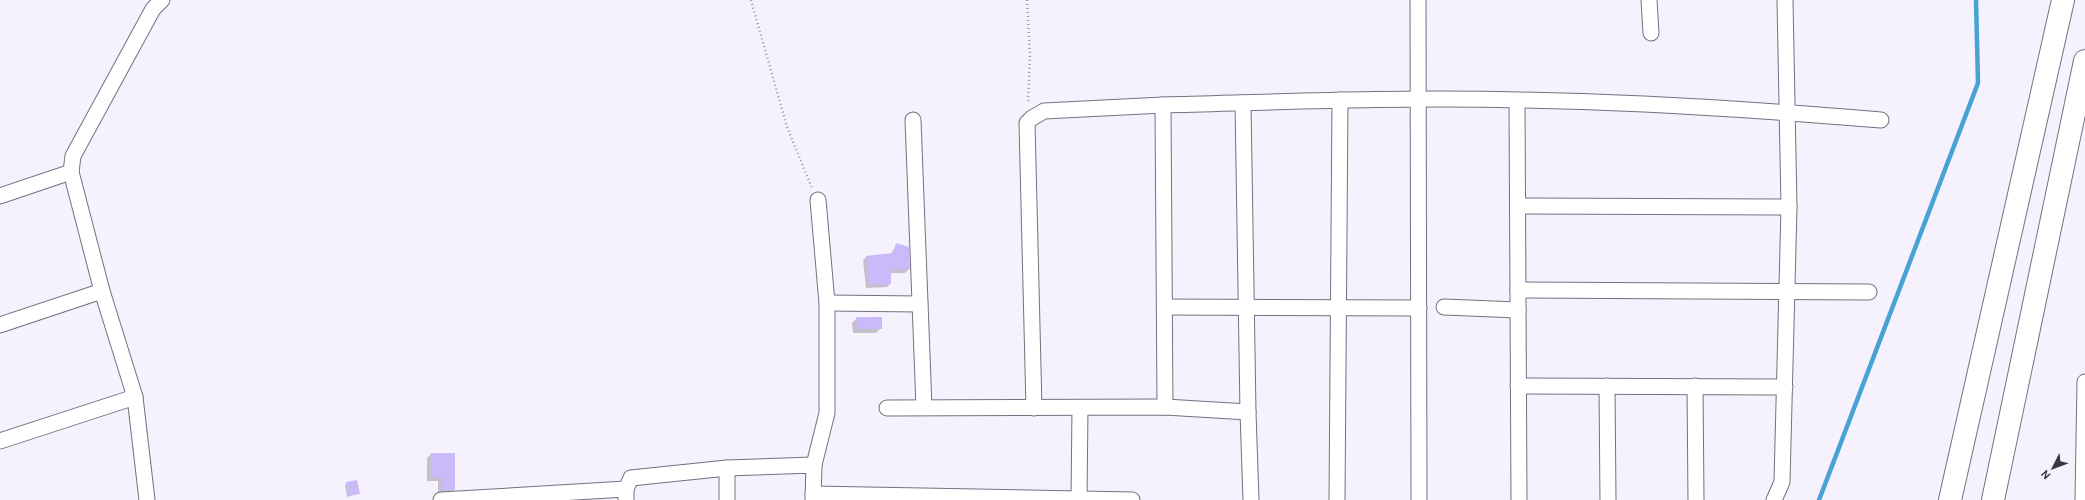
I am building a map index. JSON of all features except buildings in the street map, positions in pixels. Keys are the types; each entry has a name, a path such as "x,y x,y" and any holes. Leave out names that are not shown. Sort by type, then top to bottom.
{"main road":[{"path":"1950,500 2063,0"},
{"path":"1993,500 2085,61"}],"street":[{"path":"147,500 135,397 102,292 71,172 73,156 154,9 162,0"},
{"path":"1418,0 1419,500"},
{"path":"1649,0 1651,33"},
{"path":"1774,500 1782,482 1789,206 1785,0"},
{"path":"1034,408 1027,123 1032,118 1044,111 1163,105 1340,100 1517,100 1788,112 1881,120"},
{"path":"1337,500 1340,100"},
{"path":"1517,100 1519,500"},
{"path":"1243,103 1248,412 1251,500"},
{"path":"1163,105 1165,407"},
{"path":"913,120 924,407"},
{"path":"0,196 71,172"},
{"path":"818,200 827,303 827,413 814,465 813,497 1132,500"},
{"path":"1518,206 1789,206"},
{"path":"1518,290 1869,292"},
{"path":"0,325 102,292"},
{"path":"827,303 920,304"},
{"path":"1165,307 1419,308"},
{"path":"1444,307 1518,310"},
{"path":"2083,500 2085,382"},
{"path":"1518,386 1785,387"},
{"path":"1608,386 1608,500"},
{"path":"1695,386 1696,500"},
{"path":"0,441 135,397"},
{"path":"886,408 1165,407 1248,412"},
{"path":"1079,500 1080,408"},
{"path":"441,500 626,494 631,478 727,468 814,465"},
{"path":"727,468 727,500"}],"path":[{"path":"750,0 787,127 803,169 818,200"},
{"path":"1027,0 1030,54 1027,123"}],"waterway":[{"path":"1819,500 1978,83 1976,0"}]}
